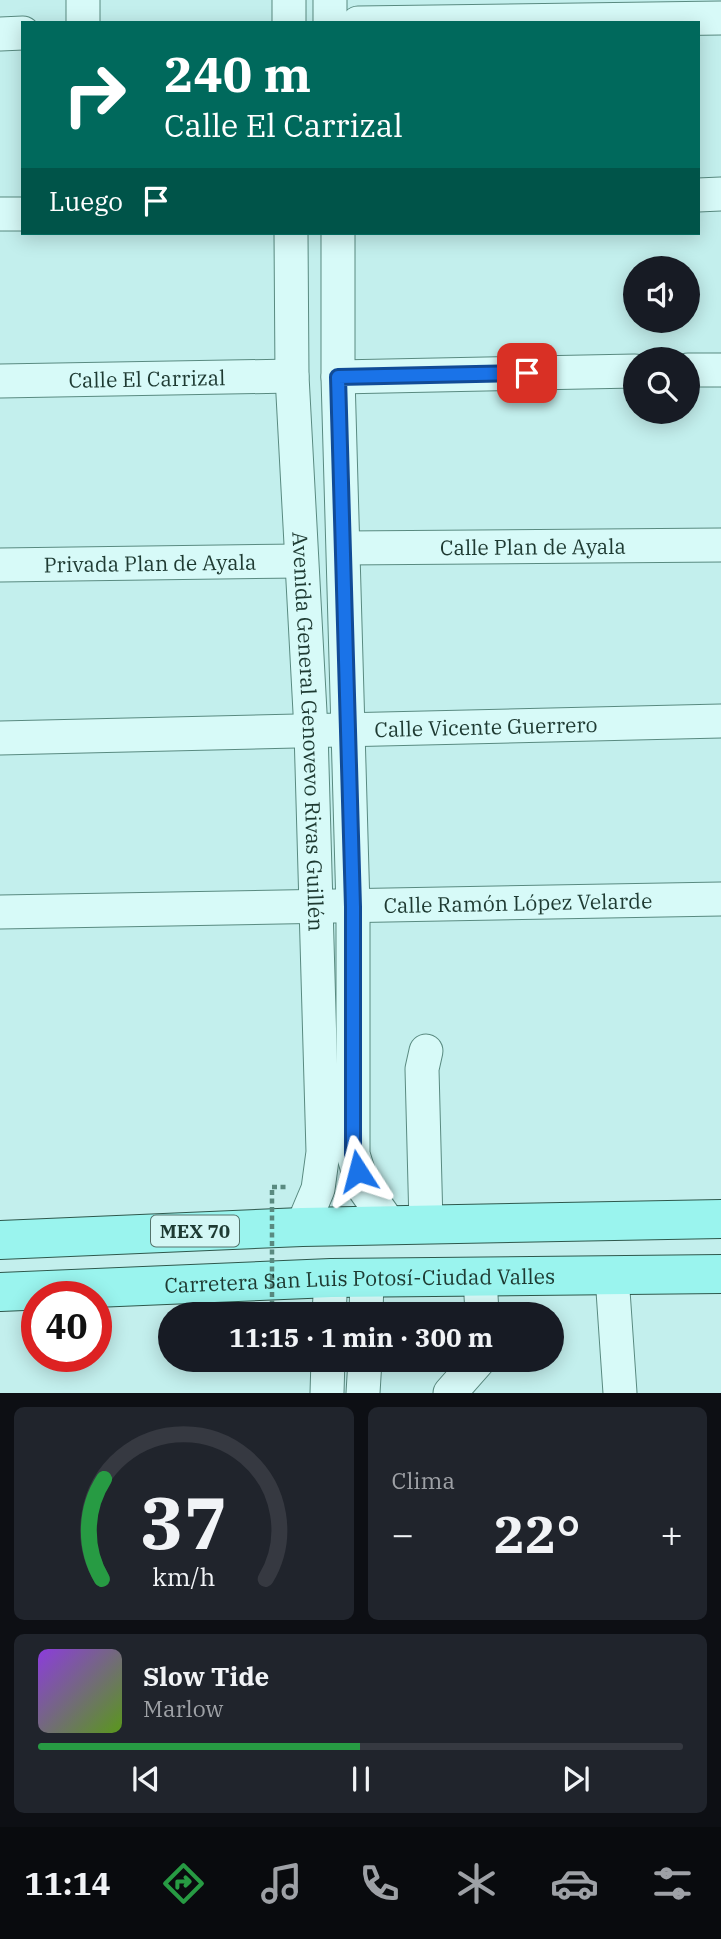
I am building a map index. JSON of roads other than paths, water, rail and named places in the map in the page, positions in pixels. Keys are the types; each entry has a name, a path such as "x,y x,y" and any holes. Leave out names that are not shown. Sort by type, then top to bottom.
{"main road":[{"name":"MEX 70","path":"0,1240 302,1227 721,1219"},
{"name":"Carretera San Luis Potosí-Ciudad Valles","path":"0,1292 348,1296 480,1277 721,1274"}],"street":[{"path":"83,0 83,21"},
{"path":"289,0 289,21"},
{"path":"330,0 330,21"},
{"path":"390,21 568,10 721,18"},
{"path":"0,34 21,33"},
{"path":"700,195 721,194"},
{"path":"0,214 21,214"},
{"name":"Avenida General Genovevo Rivas Guillén","path":"291,235 292,376 311,731 323,1152 318,1189 302,1227"},
{"name":"Avenida General Genovevo Rivas Guillén","path":"338,235 338,377 353,907 353,1154 363,1187 408,1225"},
{"path":"700,370 721,370"},
{"path":"338,377 623,371"},
{"name":"Calle El Carrizal","path":"0,382 292,376"},
{"name":"Calle Plan de Ayala","path":"344,548 721,545"},
{"name":"Privada Plan de Ayala","path":"0,565 300,561"},
{"name":"Calle Vicente Guerrero","path":"0,738 721,721"},
{"name":"Calle Ramón López Velarde","path":"0,912 721,899"},
{"path":"408,1225 422,1069 426,1051"},
{"path":"612,1276 620,1393"},
{"path":"480,1277 481,1302"},
{"path":"327,1393 328,1372"},
{"path":"363,1393 364,1372"},
{"path":"450,1393 468,1372"}]}
